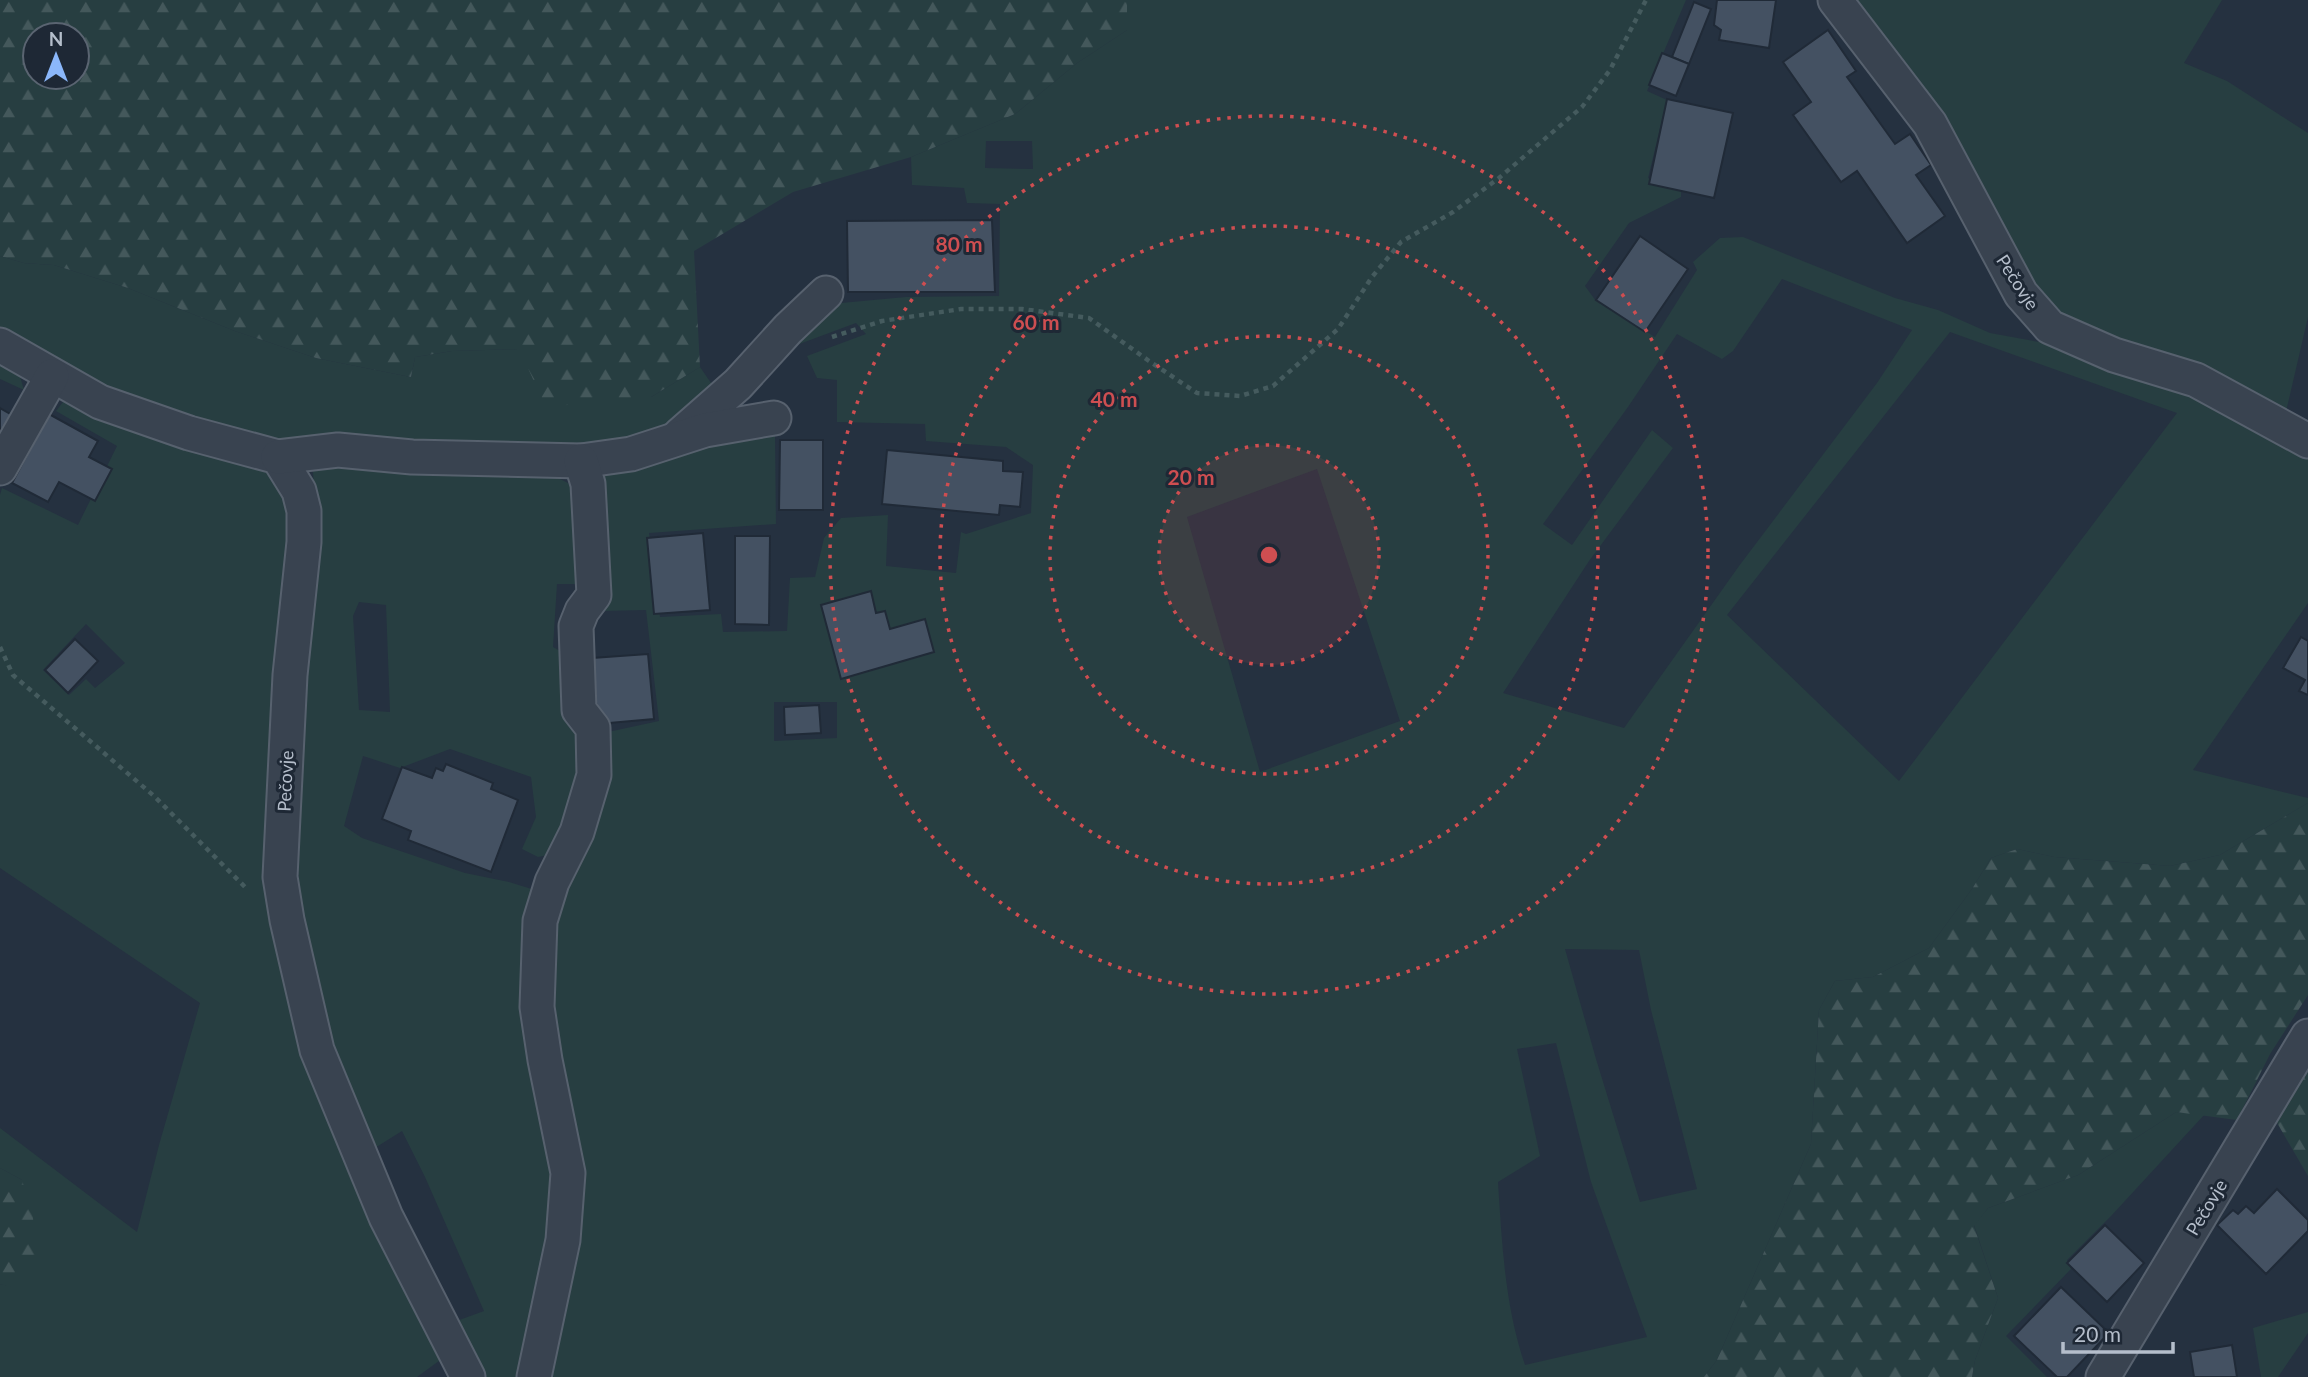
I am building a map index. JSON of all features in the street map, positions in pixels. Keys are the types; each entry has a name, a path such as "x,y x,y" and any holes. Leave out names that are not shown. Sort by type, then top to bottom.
{"street":[{"name":"Pečovje","path":"1835,0 1930,124 2021,294 2050,327 2114,355 2196,380 2308,441"},
{"path":"672,441 738,384 788,329 826,293"},
{"path":"0,345 100,402 189,433 278,457 338,450 425,457 581,461 631,454 705,430 774,418"},
{"path":"0,468 52,376"},
{"name":"Pečovje","path":"278,457 299,491 304,512 304,542 290,675 280,877 287,920 317,1050 386,1217 468,1377"},
{"path":"534,1377 563,1240 568,1173 537,1007 540,920 552,881 577,832 594,775 593,728 579,710 576,626 582,611 594,595 588,484 581,461"},
{"name":"Pečovje","path":"2103,1377 2308,1036"}],"path":[{"path":"824,339 882,321 961,309 1022,309 1089,318 1197,393 1240,396 1273,386 1338,329 1373,277 1401,242 1453,212 1490,185 1582,107 1610,70 1646,0"},
{"path":"0,647 13,675 154,796 247,890 287,920"}],"green space":[{"path":"0,0 1127,0 1127,30 1077,63 1015,114 911,157 793,192 694,251 700,367 651,397 546,407 519,349 452,351 415,357 411,377 316,358 235,331 128,288 54,265 24,263 0,256"},
{"path":"1127,0 1686,0 1647,91 1667,100 1648,178 1681,191 1681,197 1629,223 1585,286 1596,301 1655,337 1697,270 1693,262 1720,238 1743,237 1895,298 1938,310 1990,333 2067,347 2153,377 2308,450 2308,603 2193,770 2308,798 2308,803 2220,855 2170,866 2054,857 2017,849 1991,858 1929,948 1873,977 1835,981 1819,1010 1811,1144 1717,1360 1704,1377 544,1377 555,1064 549,928 608,732 659,721 646,610 602,611 596,474 760,433 775,435 776,524 649,533 660,617 721,614 723,632 787,631 790,578 815,577 824,538 841,518 888,515 886,566 956,573 961,532 966,534 1031,513 1033,465 1006,447 926,441 925,424 837,422 837,380 817,378 807,356 866,334 856,323 794,346 815,321 841,303 906,297 999,296 1000,204 967,203 964,188 912,185 911,157 1015,114 1077,63 1127,30","holes":["986,141 1032,141 1033,169 985,168","1782,279 1912,330 1877,383 1739,566 1624,728 1503,693 1589,561 1673,448 1652,430 1572,545 1543,524 1677,334 1722,359 1733,351","1950,332 2177,413 1899,781 1727,615","1317,469 1400,721 1260,772 1187,517","774,702 837,702 837,738 774,741","1565,949 1639,950 1651,1010 1697,1189 1640,1202 1596,1059","1556,1043 1591,1182 1647,1337 1525,1365 1509,1298 1498,1182 1540,1156 1517,1049"]},
{"path":"1852,0 2222,0 2184,63 2227,81 2308,133 2308,317 2285,416 2061,319 2036,291"},
{"path":"0,256 24,263 54,265 128,288 235,331 316,358 411,377 415,357 452,351 519,349 651,397 700,367 718,393 672,429 589,452 281,443 100,393 0,334"},
{"path":"0,358 19,373 24,390 0,379"},
{"path":"63,402 261,463 295,512 270,901 443,1358 417,1377 0,1377 0,1284 15,1287 22,1180 0,1168 0,1128 137,1232 200,1003 0,868 0,495 2,488 78,525 117,446 56,411","holes":["86,624 125,663 95,688 86,679 69,695 43,670"]},
{"path":"333,458 550,474 568,483 582,503 587,584 557,584 553,647 573,658 587,773 553,854 538,857 522,849 536,817 531,777 450,749 400,768 363,756 344,826 362,838 465,873 538,891 559,1169 527,1377 480,1377 451,1323 484,1311 425,1177 402,1131 370,1151 329,1040 299,897 297,817 313,471","holes":["359,602 386,605 390,712 359,710 353,616"]},
{"path":"2308,803 2308,995 2270,1054 2237,1120 2176,1112 2078,1175 1988,1208 1974,1226 1998,1298 1975,1360 1972,1377 1704,1377 1717,1360 1811,1144 1819,1010 1835,981 1873,977 1929,948 1991,858 2017,849 2054,857 2170,866 2220,855"},
{"path":"2308,1070 2308,1176 2276,1121"},
{"path":"2176,1112 2205,1114 2067,1260 2071,1269 2006,1336 2047,1377 1972,1377 1975,1360 1998,1298 1974,1225 1988,1208 2078,1175"},
{"path":"0,1168 22,1180 33,1217 35,1258 15,1288 0,1284"},
{"path":"2308,1312 2308,1333 2278,1377 2261,1377 2253,1328"}],"building":[{"path":"1717,0 1776,0 1769,48 1719,40 1721,30 1714,25"},
{"path":"1694,2 1711,9 1689,64 1672,57"},
{"path":"1828,30 1856,71 1847,77 1895,144 1910,134 1931,165 1916,175 1945,216 1907,243 1857,171 1841,182 1793,115 1811,102 1783,62"},
{"path":"1662,53 1689,64 1676,96 1649,85"},
{"path":"1667,99 1733,113 1714,198 1649,184"},
{"path":"992,220 995,292 848,292 847,221"},
{"path":"1640,236 1688,269 1645,332 1596,300"},
{"path":"0,408 12,415 0,437"},
{"path":"49,414 98,441 89,457 112,469 95,501 59,482 48,502 12,483"},
{"path":"780,440 823,440 823,510 779,510"},
{"path":"887,450 1003,461 1003,471 1023,472 1020,507 1000,505 999,515 882,504"},
{"path":"703,533 710,610 654,614 647,538"},
{"path":"735,536 770,536 769,625 735,624"},
{"path":"871,591 876,613 885,611 890,629 925,619 934,652 841,679 821,605"},
{"path":"2301,637 2308,641 2308,695 2299,691 2305,680 2283,668"},
{"path":"75,639 98,661 68,693 45,670"},
{"path":"648,654 654,719 598,724 592,658"},
{"path":"819,705 821,733 785,735 784,707"},
{"path":"446,764 493,783 491,789 518,800 491,872 408,840 411,831 382,819 402,767 432,778 436,768 443,771"},
{"path":"2277,1189 2308,1220 2308,1231 2266,1274 2217,1225 2233,1210 2238,1214 2246,1206 2254,1213"},
{"path":"2105,1225 2144,1263 2107,1302 2067,1263"},
{"path":"2061,1287 2109,1333 2067,1377 2057,1377 2014,1336"},
{"path":"2232,1345 2237,1377 2194,1377 2190,1352"}]}
